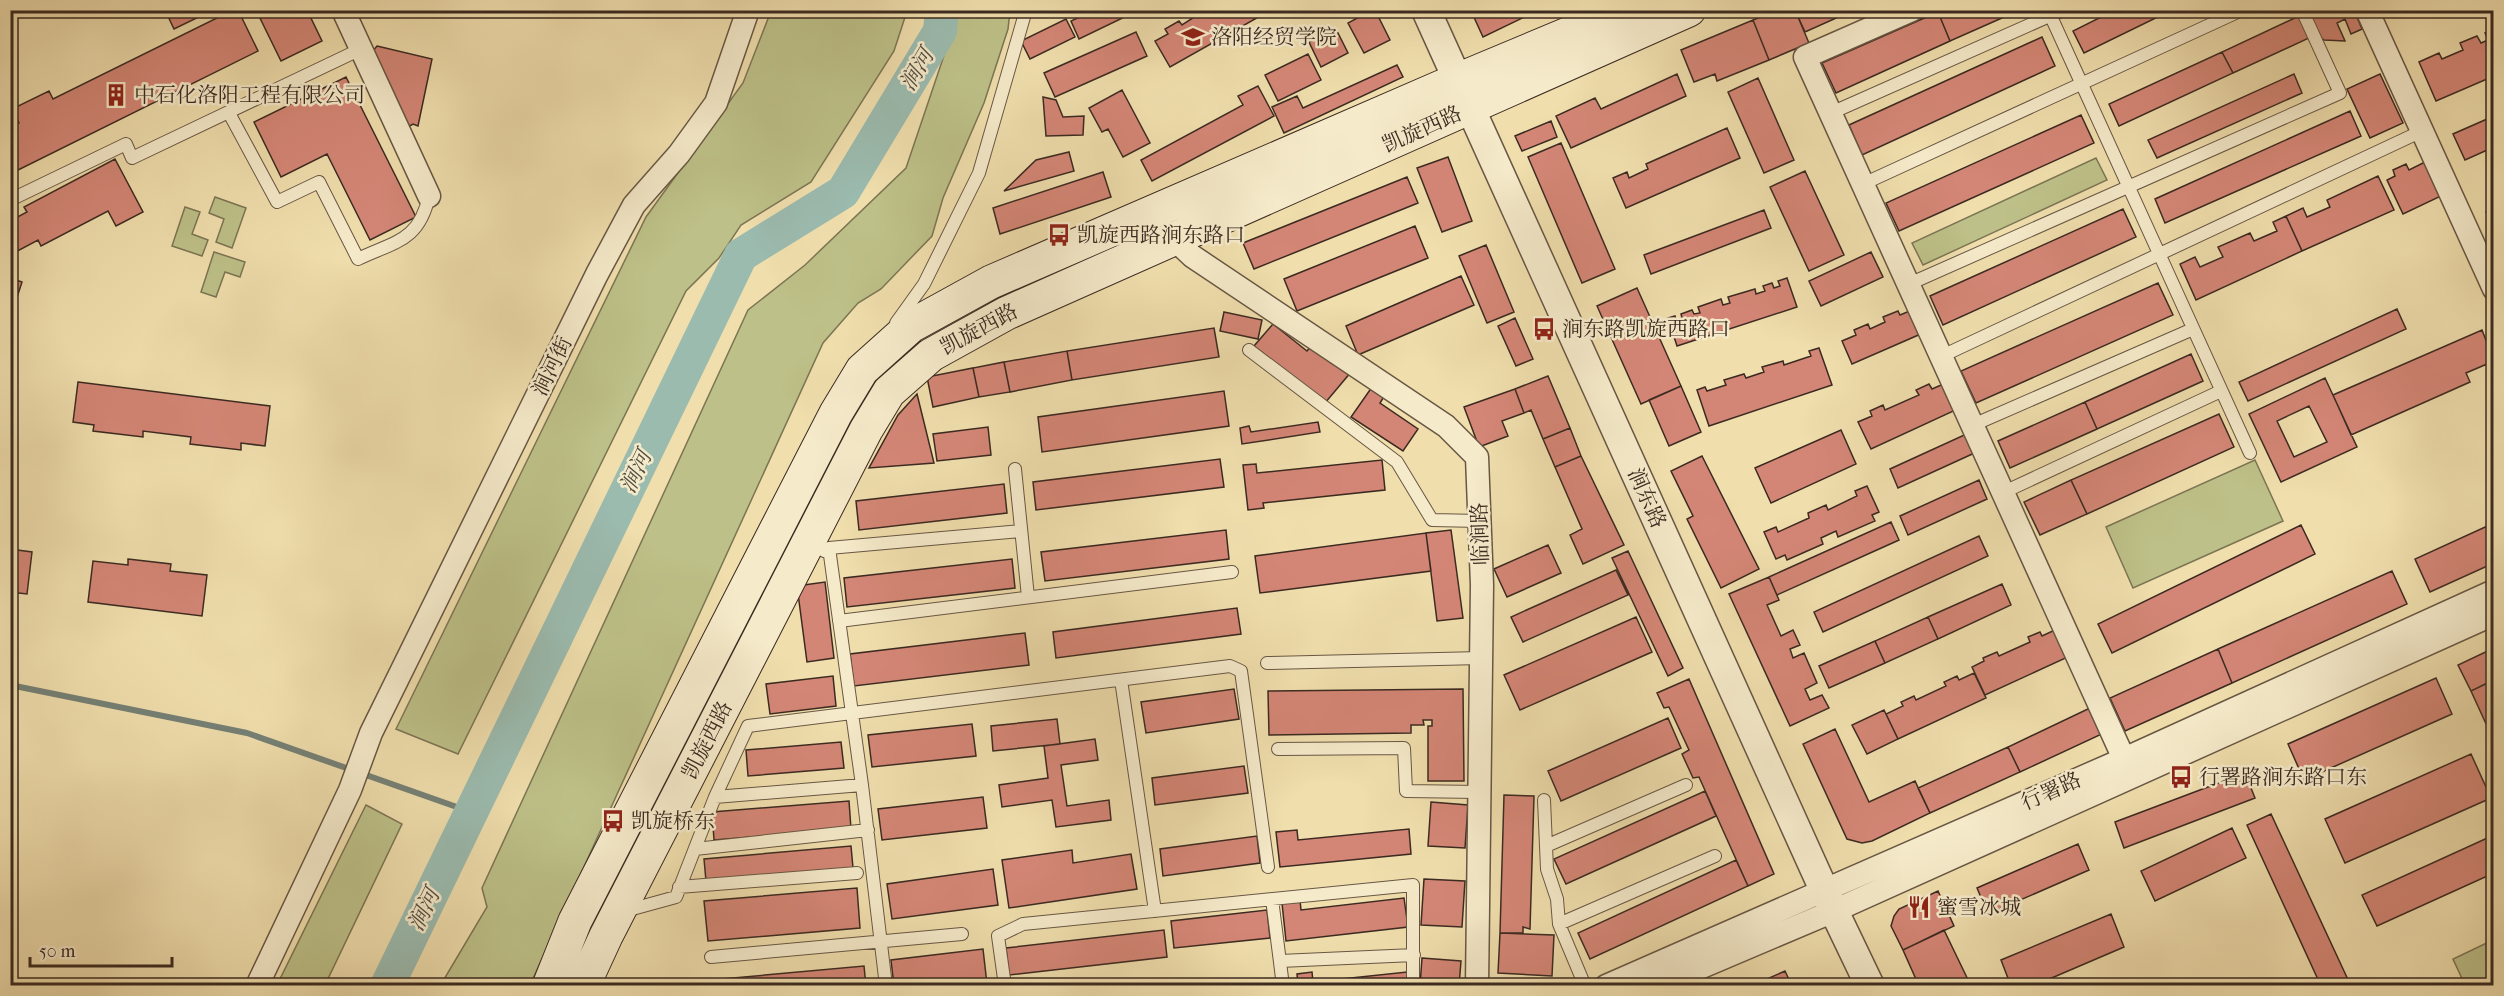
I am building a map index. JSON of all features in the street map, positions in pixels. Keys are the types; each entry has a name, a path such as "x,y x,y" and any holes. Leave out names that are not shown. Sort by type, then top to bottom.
{"main road":[{"name":"凯旋西路","path":"583,986 618,912 796,566 889,392 931,355 1006,313 1174,239 1625,10"},
{"name":"凯旋西路","path":"549,986 575,921 831,424 862,370 911,327 991,282 1459,96 1689,10"}],"street":[{"path":"343,10 429,196"},
{"name":"涧河街","path":"257,986 350,790 371,733 587,296 634,205 679,154 716,103 748,10"},
{"name":"涧东路","path":"1414,10 1459,96 1824,903 1855,986"},
{"name":"涧东路","path":"1426,10 1459,96"},
{"path":"1912,10 1805,57 2124,759"},
{"path":"2367,10 2493,289"},
{"name":"临涧路","path":"1174,239 1192,256 1446,426 1477,457 1482,585 1477,986"},
{"name":"行署路","path":"1657,986 2124,759 2493,591"},
{"name":"行署路","path":"1606,986 1824,903 2493,614"},
{"name":"涧东路","path":"1824,903 1870,986"}],"lane":[{"path":"862,370 924,284 979,173 1026,10"},
{"path":"1831,113 2049,13 2063,10"},
{"path":"1863,184 2242,10"},
{"path":"1909,284 2340,93 2302,10"},
{"path":"2049,13 2250,453"},
{"path":"10,200 126,144 132,158 361,49"},
{"path":"229,113 277,202 319,182 358,259 412,234 425,216 429,196"},
{"path":"1942,356 2422,131"},
{"path":"1973,424 2193,329"},
{"path":"1249,350 1397,462 1432,520 1480,521"},
{"path":"2004,492 2221,391"},
{"path":"1015,469 1028,597"},
{"path":"796,566 829,548 1021,531"},
{"path":"829,548 868,830 886,986"},
{"path":"839,621 1232,572"},
{"path":"1267,663 1481,658"},
{"path":"618,912 675,897 715,797 748,726 852,715 1230,666 1241,671 1268,867"},
{"path":"1122,680 1155,911"},
{"path":"1278,749 1404,748 1406,791 1479,792"},
{"path":"715,797 862,785"},
{"path":"1546,846 1686,785"},
{"path":"1544,800 1547,869 1557,899 1559,924 1585,986"},
{"path":"694,849 868,830"},
{"path":"1559,924 1715,856"},
{"path":"679,887 857,873"},
{"path":"1005,986 998,936 1023,924 1413,885 1413,986"},
{"path":"1272,899 1283,986"},
{"path":"711,957 962,934"},
{"path":"1280,961 1414,955"}],"green space":[{"path":"771,11 907,11 894,51 811,182 741,225 719,258 686,291 458,754 396,729 646,217 743,83"},
{"path":"959,11 1010,11 1008,29 984,103 943,198 932,236 881,289 858,303 823,343 530,985 440,986 487,907 482,888 748,310 805,265 906,168"},
{"path":"2096,158 2107,180 1923,265 1912,243"},
{"path":"215,197 246,208 232,248 216,242 224,219 209,213"},
{"path":"185,207 200,212 192,234 208,240 202,256 172,246"},
{"path":"214,252 245,262 240,277 225,272 216,297 201,292"},
{"path":"2255,460 2283,521 2133,588 2106,527"},
{"path":"366,805 402,824 325,985 277,985"},
{"path":"2493,940 2493,985 2465,985 2453,959"}],"building":[{"path":"165,10 213,10 174,29"},
{"name":"中石化洛阳工程有限公司","path":"233,10 238,10 258,51 10,174 10,127 19,123 12,109 49,91 53,99"},
{"path":"256,10 307,10 322,41 281,61"},
{"path":"1094,10 1139,10 1079,39 1071,21"},
{"name":"洛阳经贸学院","path":"1205,10 1271,10 1170,67 1155,41 1168,34 1165,29 1179,21 1182,25"},
{"path":"1375,10 1390,40 1364,53 1348,23"},
{"path":"1482,10 1539,10 1483,37 1473,15"},
{"path":"1777,10 1795,10 1809,43 1769,60 1753,20"},
{"path":"1795,10 1854,10 1805,32"},
{"path":"1941,10 2020,10 1950,41 1938,12"},
{"path":"2115,10 2172,10 2084,53 2073,31"},
{"path":"2308,10 2354,10 2362,29 2351,34 2345,19 2337,23 2345,41 2324,40 2319,36"},
{"path":"1938,12 1950,41 1836,93 1822,63"},
{"path":"2299,16 2309,38 2233,73 2222,52"},
{"path":"1066,19 1075,37 1030,59 1021,41"},
{"path":"1753,20 1769,60 1717,81 1715,74 1694,82 1681,50"},
{"path":"1336,29 1348,53 1321,67 1309,42"},
{"path":"2494,30 2494,76 2436,101 2419,62 2439,53 2442,59 2463,50 2460,43 2477,36 2481,43 2488,40 2485,33"},
{"path":"1136,32 1147,56 1055,97 1044,73"},
{"path":"2042,37 2055,66 1862,155 1849,125"},
{"path":"377,46 432,59 418,126 413,124 403,130 368,57"},
{"path":"2222,52 2233,73 2119,126 2109,104"},
{"path":"1308,54 1321,80 1278,101 1265,75"},
{"path":"1397,65 1403,77 1284,133 1272,107 1297,96 1303,108"},
{"path":"1677,74 1686,96 1571,148 1556,116 1595,98 1601,109"},
{"path":"2294,74 2302,93 2157,158 2148,140"},
{"path":"2380,74 2403,123 2370,138 2347,89"},
{"path":"346,77 416,217 370,240 327,154 281,177 254,122"},
{"path":"1758,78 1794,160 1764,173 1728,92"},
{"path":"1258,86 1274,116 1152,181 1141,160 1243,105 1238,96"},
{"path":"1122,90 1150,143 1123,157 1108,129 1102,132 1089,108"},
{"path":"1043,97 1056,100 1063,117 1084,116 1083,135 1046,136"},
{"path":"2350,111 2361,136 2165,223 2155,199"},
{"path":"2081,115 2094,143 1899,231 1886,203"},
{"path":"2494,116 2494,147 2465,160 2453,134"},
{"path":"1551,121 1557,137 1522,151 1515,136"},
{"path":"1727,128 1740,158 1626,208 1613,178 1627,172 1629,178 1648,169 1646,164"},
{"path":"1561,143 1615,269 1582,283 1528,157"},
{"path":"1069,152 1074,171 1004,191 1036,160"},
{"path":"1448,157 1472,221 1442,232 1417,168"},
{"path":"115,159 143,212 116,226 108,211 41,246 38,240 10,255 10,221 27,212 24,207"},
{"path":"2425,162 2441,196 2403,214 2387,180 2395,176 2393,170 2406,164 2409,170"},
{"path":"1805,171 1844,255 1809,271 1770,187"},
{"path":"1103,172 1111,197 1000,234 993,208"},
{"path":"2378,176 2394,210 2302,251 2286,216 2303,208 2307,217 2330,207 2327,200"},
{"path":"1407,177 1418,203 1254,269 1243,243"},
{"path":"2494,208 2494,227 2486,212"},
{"path":"2123,209 2136,237 1943,325 1930,296"},
{"path":"1764,210 1771,228 1651,274 1644,255"},
{"path":"2286,216 2302,251 2196,300 2180,264 2195,257 2200,267 2223,257 2218,247 2250,233 2254,241 2277,231 2273,222"},
{"path":"1415,226 1428,258 1297,311 1284,279"},
{"path":"1486,245 1514,312 1487,323 1459,256"},
{"path":"1871,252 1883,277 1821,306 1809,281"},
{"path":"1461,276 1474,305 1358,355 1346,326"},
{"path":"10,278 22,282 10,319"},
{"path":"1787,278 1797,307 1677,346 1668,318 1675,316 1676,320 1682,318 1681,314 1692,310 1694,314 1700,313 1698,307 1721,299 1723,305 1730,303 1728,297 1755,289 1756,294 1765,291 1763,286 1772,283 1774,288 1780,286 1778,281"},
{"path":"2158,283 2173,315 1976,403 1961,371"},
{"path":"1637,288 1681,386 1641,404 1597,306"},
{"path":"2397,309 2406,329 2248,401 2239,382"},
{"path":"1912,310 1923,333 1852,364 1842,341 1856,335 1854,330 1868,324 1870,329 1885,322 1883,317 1898,311 1900,315"},
{"path":"1224,312 1262,320 1258,339 1220,331"},
{"path":"1515,318 1533,359 1516,366 1498,326"},
{"path":"1273,324 1307,351 1311,346 1331,363 1334,359 1351,372 1325,403 1254,346"},
{"path":"1214,328 1219,357 1072,380 1067,351"},
{"path":"2482,330 2494,361 2466,373 2470,382 2351,435 2333,395"},
{"path":"1819,348 1832,385 1709,426 1697,390 1705,387 1707,391 1726,385 1724,380 1744,374 1746,378 1764,372 1762,367 1783,361 1784,365 1811,356 1809,351"},
{"path":"1067,351 1072,380 1010,392 1004,362"},
{"path":"2191,354 2203,381 2097,429 2085,402"},
{"path":"1004,362 1010,392 979,397 973,368"},
{"path":"973,368 979,397 933,407 927,377"},
{"path":"1548,376 1570,428 1543,439 1531,410 1524,413 1515,389"},
{"path":"2325,378 2357,447 2281,482 2249,414","holes":["2309,406 2327,442 2294,457 2277,421"]},
{"path":"78,382 270,406 265,446 241,443 241,450 190,444 191,437 143,431 143,437 93,431 94,425 73,422"},
{"path":"1948,382 1960,408 1871,449 1858,422 1872,416 1870,411 1883,405 1885,410 1919,395 1916,390 1929,384 1932,389"},
{"path":"1681,386 1701,432 1669,446 1649,400"},
{"path":"1372,387 1385,395 1380,403 1418,429 1403,451 1351,417"},
{"path":"1515,389 1524,413 1502,421 1508,436 1479,447 1464,407"},
{"path":"1224,391 1229,426 1042,452 1038,417"},
{"path":"917,394 934,463 869,468 898,415"},
{"path":"2085,402 2097,429 2010,468 1998,441"},
{"path":"2219,414 2234,447 2087,514 2071,480"},
{"path":"1318,422 1320,432 1242,444 1240,428 1249,426 1251,432"},
{"path":"988,427 991,455 937,461 933,434"},
{"path":"1570,428 1581,456 1555,467 1543,439"},
{"path":"1841,430 1856,464 1771,503 1755,468"},
{"path":"1973,431 1981,450 1898,488 1890,469"},
{"path":"1581,456 1624,545 1583,564 1570,535 1582,529 1555,467"},
{"path":"1702,456 1759,569 1721,588 1687,519 1693,516 1671,471"},
{"path":"1220,459 1224,487 1036,510 1033,482"},
{"path":"1382,460 1385,490 1263,503 1264,508 1248,510 1243,465 1256,464 1257,473"},
{"path":"1979,480 1987,499 1908,535 1900,516"},
{"path":"2071,480 2087,514 2040,535 2024,502"},
{"path":"1004,484 1007,513 859,530 856,501"},
{"path":"1867,486 1879,512 1872,515 1875,521 1838,537 1836,531 1821,538 1823,544 1787,560 1785,555 1776,559 1764,532 1776,527 1778,532 1809,518 1808,513 1826,505 1828,510 1857,496 1855,491"},
{"path":"1891,522 1899,540 1777,595 1769,577"},
{"path":"2494,523 2494,563 2430,592 2415,559"},
{"path":"2301,525 2315,554 2112,653 2098,624"},
{"path":"1226,530 1229,559 1045,581 1041,552"},
{"path":"1451,530 1463,618 1437,621 1426,533"},
{"path":"1426,533 1431,571 1260,593 1255,556"},
{"path":"1979,536 1988,556 1823,632 1814,612"},
{"path":"1548,545 1561,573 1507,597 1494,569"},
{"path":"10,549 32,552 27,594 10,592"},
{"path":"1628,551 1683,668 1668,676 1612,558"},
{"path":"128,559 171,564 170,571 207,575 202,616 88,602 93,561 128,565"},
{"path":"1012,559 1015,588 847,607 844,578"},
{"path":"1616,570 1628,595 1523,642 1511,617"},
{"path":"2392,571 2407,604 2232,683 2218,649"},
{"path":"1769,577 1779,600 1767,605 1781,636 1793,630 1800,645 1790,649 1793,658 1804,653 1817,683 1805,689 1810,700 1822,695 1829,708 1790,726 1729,594"},
{"path":"825,582 834,658 807,662 797,586"},
{"path":"2002,584 2011,605 1938,639 1928,617"},
{"path":"1237,608 1241,634 1056,658 1053,632"},
{"path":"1636,617 1652,652 1520,710 1504,675"},
{"path":"1928,617 1938,639 1885,663 1875,641"},
{"path":"2057,629 2070,656 1985,695 1972,667 1984,661 1983,658 1997,652 1999,656 2030,642 2028,637 2040,632 2042,636"},
{"path":"1025,633 1029,665 854,686 850,654"},
{"path":"1875,641 1885,663 1829,688 1819,666"},
{"path":"2494,648 2494,680 2471,691 2458,665"},
{"path":"2218,649 2232,683 2125,731 2110,698"},
{"path":"1974,673 1986,698 1898,739 1886,714 1903,706 1901,702 1914,696 1916,700 1946,686 1944,682 1957,676 1959,680"},
{"path":"833,676 836,706 770,714 766,684"},
{"path":"2436,678 2452,714 2304,780 2288,744"},
{"path":"1689,679 1774,874 1748,886 1699,777 1693,778 1682,754 1689,750 1669,707 1664,708 1657,693"},
{"path":"2493,680 2494,722 2487,726 2471,691"},
{"path":"1234,689 1239,719 1146,733 1141,702"},
{"path":"1463,689 1464,781 1428,781 1428,726 1432,726 1432,720 1423,720 1424,725 1411,725 1411,733 1269,735 1268,691"},
{"path":"2092,707 2104,733 2020,772 2008,747"},
{"path":"1884,710 1898,739 1867,754 1852,725"},
{"path":"1668,718 1681,748 1561,801 1548,771"},
{"path":"1057,719 1060,744 993,751 991,726"},
{"path":"2494,722 2494,740 2487,726"},
{"path":"972,724 976,756 872,767 868,735"},
{"path":"1835,729 1869,802 1915,781 1930,813 1872,841 1862,843 1847,839 1803,744"},
{"path":"1095,739 1098,760 1061,765 1067,806 1109,800 1111,820 1056,827 1052,800 1002,807 999,785 1048,778 1044,746"},
{"path":"841,742 844,768 748,776 746,750"},
{"path":"2008,747 2020,772 1930,813 1918,788"},
{"path":"2471,754 2491,798 2345,863 2325,819"},
{"path":"1244,766 1248,793 1155,805 1152,778"},
{"path":"2245,773 2255,798 2124,848 2115,822"},
{"path":"1705,791 1716,816 1566,884 1554,859"},
{"path":"1504,795 1534,796 1530,929 1523,927 1523,933 1500,933"},
{"path":"983,797 987,828 882,840 878,809"},
{"path":"849,801 851,829 714,840 712,812"},
{"path":"1431,802 1468,805 1465,848 1428,846"},
{"path":"2271,814 2350,984 2347,986 2321,986 2247,825"},
{"path":"2232,828 2246,858 2155,901 2141,871"},
{"path":"1409,829 1411,854 1280,867 1276,832 1297,830 1298,840"},
{"path":"2494,835 2494,873 2377,926 2362,895"},
{"path":"1257,836 1260,863 1163,876 1160,849"},
{"path":"2078,844 2089,870 1988,914 1977,888"},
{"path":"851,846 853,868 706,881 704,859"},
{"path":"1072,850 1073,863 1131,854 1137,889 1009,908 1002,860"},
{"path":"1736,860 1748,886 1590,959 1578,933"},
{"path":"993,869 998,905 892,919 887,884"},
{"path":"1424,879 1465,881 1462,927 1421,925"},
{"path":"857,888 860,928 708,941 704,901"},
{"path":"1938,891 1954,926 1903,950 1891,926 1894,916 1899,909"},
{"path":"1404,898 1408,927 1286,941 1282,903 1300,900 1301,910"},
{"path":"1267,910 1270,938 1174,948 1171,921"},
{"path":"2111,914 2124,947 2033,986 2011,986 2001,960"},
{"path":"1164,930 1167,957 1009,975 1006,948"},
{"path":"1944,930 1971,986 1919,986 1903,950"},
{"path":"1500,933 1554,935 1552,976 1498,973"},
{"path":"983,949 987,984 894,986 891,960"},
{"path":"1422,958 1461,961 1459,986 1420,986"},
{"path":"864,966 866,986 711,986 711,980"},
{"path":"1785,971 1792,986 1751,986"},
{"path":"1312,972 1313,982 1407,972 1409,986 1298,986 1297,974"}],"waterway":[{"name":"涧河","path":"387,986 741,255 843,192 940,31 942,10"},
{"path":"10,685 247,733 471,812"}],"place":[{"name":"洛阳经贸学院","path":"1193,37"},
{"name":"中石化洛阳工程有限公司","path":"116,95"},
{"name":"凯旋西路涧东路口","path":"1059,235"},
{"name":"涧东路凯旋西路口","path":"1544,329"},
{"name":"行署路涧东路口东","path":"2181,777"},
{"name":"凯旋桥东","path":"613,821"},
{"name":"蜜雪冰城","path":"1919,907"}]}
